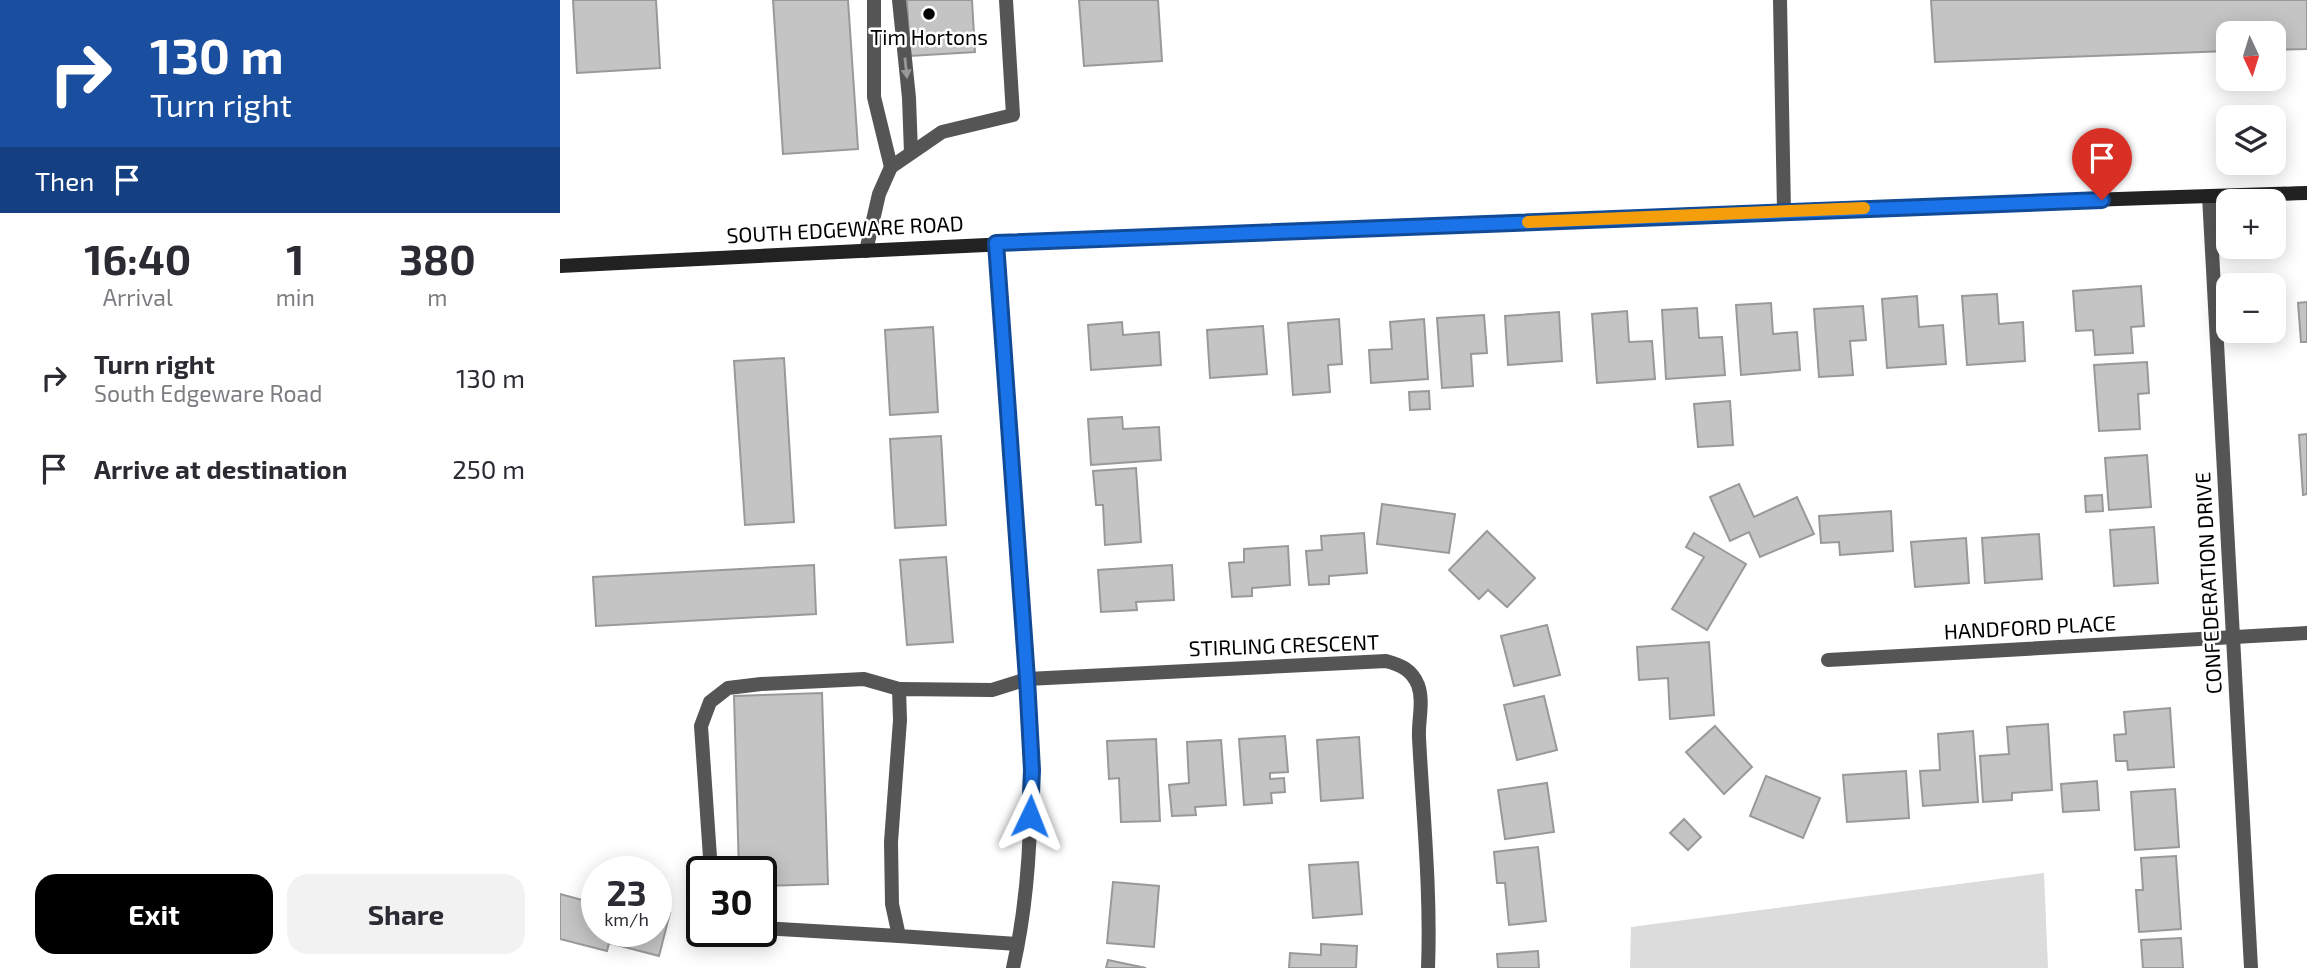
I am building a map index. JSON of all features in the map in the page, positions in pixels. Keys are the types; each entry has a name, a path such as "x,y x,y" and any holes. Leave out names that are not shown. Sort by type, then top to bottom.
{"main road":[{"name":"SOUTH EDGEWARE ROAD","path":"560,266 996,243 2307,193"}],"street":[{"path":"874,0 874,97 891,167"},
{"path":"899,0 909,98 911,153"},
{"path":"866,250 880,194 891,167 942,132 1013,115 1006,0"},
{"path":"1780,0 1784,211"},
{"name":"CONFEDERATION DRIVE","path":"2209,196 2251,968"},
{"path":"996,243 1032,770 1023,914 1013,968"},
{"name":"HANDFORD PLACE","path":"1828,660 2307,633"},
{"name":"STIRLING CRESCENT","path":"710,856 701,726 710,702 728,688 864,679 899,689 992,690 1027,679 1386,661 1410,671 1421,696 1419,724 1428,968"},
{"path":"899,689 900,720 891,842 892,904 899,936"},
{"path":"777,929 1017,944"}],"shaded area":[{"path":"2044,873 2048,968 1630,968 1631,927"}],"building":[{"path":"573,0 656,0 660,68 577,73"},
{"path":"773,0 848,0 858,149 783,154"},
{"path":"907,0 972,0 975,52 910,56"},
{"path":"1079,0 1158,0 1162,61 1084,66"},
{"path":"1931,0 2307,0 2307,49 2286,50 2286,21 2216,21 2216,51 1935,62"},
{"path":"2141,286 2144,326 2131,327 2133,353 2095,355 2093,330 2076,331 2073,291"},
{"path":"1997,294 1999,324 2023,322 2025,361 1967,365 1962,296"},
{"path":"1917,296 1919,327 1943,325 1946,364 1887,368 1882,299"},
{"path":"2307,302 2307,342 2301,342 2298,303"},
{"path":"1771,303 1773,334 1797,332 1800,370 1741,375 1736,305"},
{"path":"1863,306 1866,340 1850,341 1853,375 1819,377 1814,309"},
{"path":"1697,308 1699,338 1722,337 1725,375 1666,379 1662,310"},
{"path":"1627,311 1629,342 1652,341 1655,379 1597,383 1592,314"},
{"path":"1559,312 1562,361 1508,365 1505,316"},
{"path":"1484,315 1487,353 1471,354 1473,386 1442,388 1437,318"},
{"path":"1339,319 1342,364 1328,365 1330,392 1293,395 1288,323"},
{"path":"1424,319 1428,379 1371,383 1369,350 1392,349 1390,322"},
{"path":"1122,322 1123,335 1159,332 1161,365 1091,370 1088,325"},
{"path":"1263,326 1267,374 1210,378 1207,330"},
{"path":"933,327 938,412 890,415 885,330"},
{"path":"784,358 794,522 745,525 734,361"},
{"path":"2147,362 2149,393 2138,394 2140,429 2099,431 2094,365"},
{"path":"1429,391 1430,409 1410,410 1409,392"},
{"path":"1730,401 1733,445 1698,447 1694,404"},
{"path":"1122,417 1123,429 1159,427 1161,460 1091,465 1088,419"},
{"path":"2307,434 2307,494 2303,495 2299,435"},
{"path":"941,436 946,525 895,528 890,439"},
{"path":"2147,455 2151,507 2109,510 2105,458"},
{"path":"1136,468 1141,542 1105,545 1103,505 1096,505 1093,471"},
{"path":"1739,484 1754,517 1797,497 1814,534 1760,557 1749,532 1730,541 1710,497"},
{"path":"2102,495 2103,511 2086,512 2085,496"},
{"path":"1382,504 1455,514 1449,553 1377,544"},
{"path":"1891,511 1893,551 1840,555 1839,542 1821,543 1819,516"},
{"path":"2154,527 2158,583 2114,586 2110,530"},
{"path":"1487,531 1535,578 1507,607 1488,590 1479,599 1449,570"},
{"path":"1364,533 1367,573 1329,576 1329,584 1309,585 1306,551 1322,550 1321,536"},
{"path":"1694,533 1746,564 1707,630 1672,609 1704,557 1686,547"},
{"path":"2039,534 2042,579 1985,583 1982,538"},
{"path":"1966,538 1969,583 1915,587 1911,542"},
{"path":"1288,546 1290,585 1252,588 1252,596 1232,597 1229,563 1244,562 1244,549"},
{"path":"946,557 953,642 907,645 900,560"},
{"path":"814,565 816,614 596,626 593,577"},
{"path":"1172,565 1174,600 1136,602 1137,610 1101,612 1098,570"},
{"path":"1547,625 1560,675 1514,686 1501,636"},
{"path":"1709,642 1714,715 1670,719 1668,678 1639,680 1637,647"},
{"path":"822,693 828,884 777,886 777,856 739,856 734,696"},
{"path":"1544,696 1557,750 1517,760 1504,705"},
{"path":"2170,708 2174,767 2128,770 2127,761 2116,761 2114,735 2126,734 2124,712"},
{"path":"2048,724 2052,790 2012,793 2012,800 1983,802 1980,756 2009,754 2007,727"},
{"path":"1715,726 1752,767 1724,794 1686,752"},
{"path":"1973,731 1978,802 1923,806 1920,771 1940,770 1938,734"},
{"path":"1285,736 1288,772 1270,773 1270,779 1284,778 1285,792 1271,793 1272,803 1244,805 1239,739"},
{"path":"1359,737 1363,798 1321,801 1317,740"},
{"path":"1156,739 1160,821 1121,822 1119,778 1109,779 1107,741"},
{"path":"1221,740 1226,805 1195,807 1196,815 1172,816 1169,785 1189,783 1187,742"},
{"path":"1906,771 1909,818 1847,822 1843,775"},
{"path":"1766,776 1820,798 1803,838 1750,816"},
{"path":"2097,781 2099,810 2063,812 2061,784"},
{"path":"1547,783 1554,832 1505,839 1498,790"},
{"path":"2175,789 2179,847 2135,850 2131,792"},
{"path":"1684,819 1701,837 1688,850 1670,833"},
{"path":"1538,847 1546,921 1509,925 1505,883 1497,883 1494,852"},
{"path":"2176,856 2181,929 2139,932 2136,890 2143,890 2141,858"},
{"path":"1358,862 1362,914 1313,918 1309,865"},
{"path":"1113,882 1159,886 1154,947 1107,943"},
{"path":"560,894 581,900 581,944 560,939"},
{"path":"2181,938 2183,968 2143,968 2141,940"},
{"path":"1321,944 1357,946 1356,968 1289,968 1290,953 1321,955"},
{"path":"591,947 608,947 607,951"},
{"path":"624,947 661,947 659,956"},
{"path":"1538,951 1539,968 1498,968 1497,954"},
{"path":"1108,960 1146,968 1106,968"}],"slow traffic":[{"path":"1528,222 1864,208"}],"place":[{"name":"Tim Hortons","path":"929,14"}],"route":[{"path":"1030,816 1032,770 1027,679 996,243 2102,200"}]}
